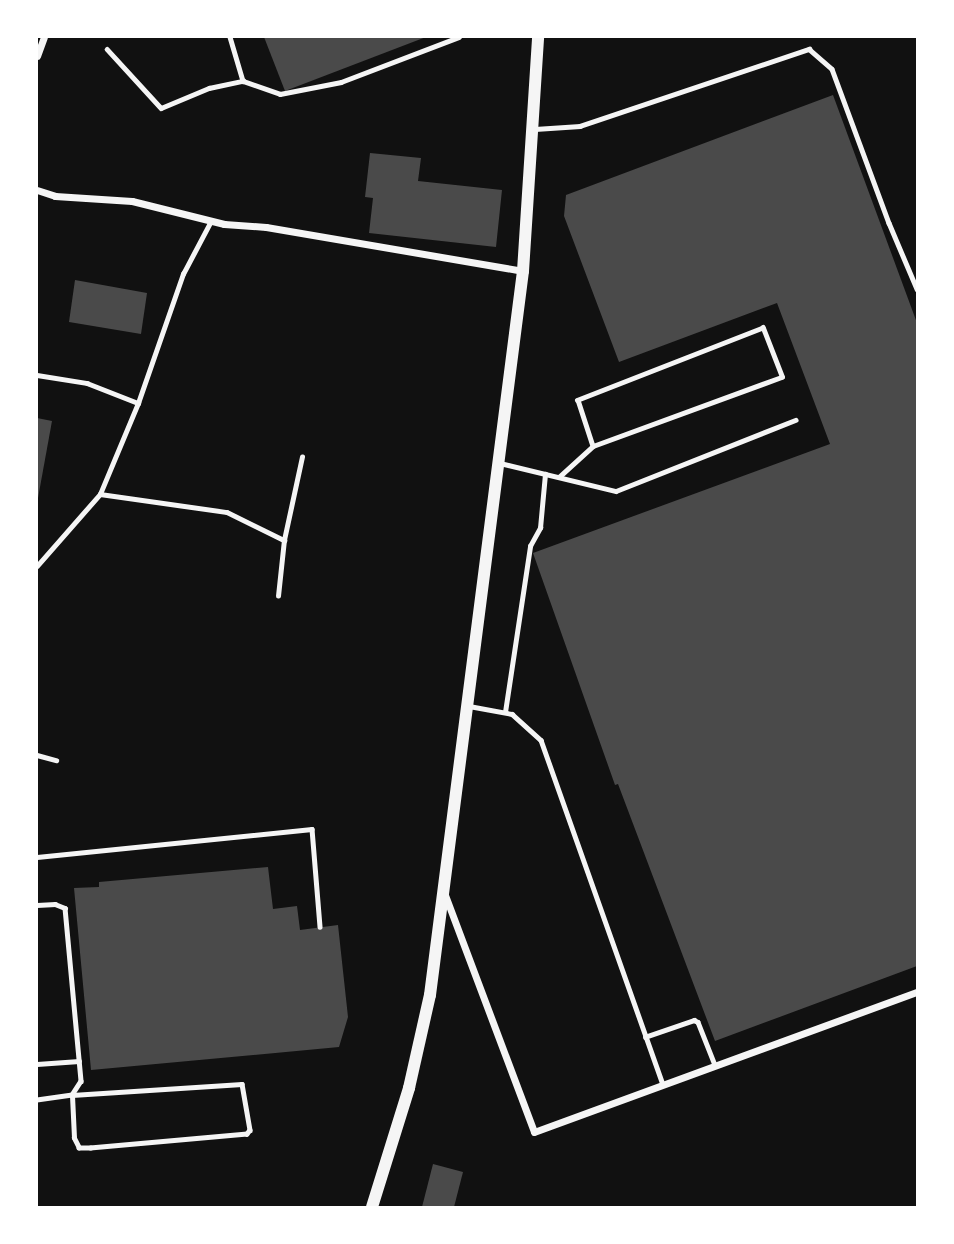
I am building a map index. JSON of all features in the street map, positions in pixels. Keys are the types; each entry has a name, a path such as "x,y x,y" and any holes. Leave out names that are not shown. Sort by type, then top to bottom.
{"street":[{"path":"37,56 44,37"},
{"path":"372,1207 419,1052 444,894 523,271 535,129 538,37"},
{"path":"39,192 132,201 211,221 266,227 523,271"},
{"path":"444,894 534,1132 917,992"}],"lane":[{"path":"230,37 243,81"},
{"path":"107,49 161,108 209,88 243,81 280,94 341,82 459,37"},
{"path":"535,129 580,126 808,49 832,69 917,289"},
{"path":"37,566 100,494 138,403 183,274 211,221"},
{"path":"559,477 593,446 782,377 763,328 578,400 593,446"},
{"path":"37,374 87,383 138,403"},
{"path":"499,463 616,491 795,420"},
{"path":"278,596 284,540 302,457"},
{"path":"505,712 530,546 540,528 545,474"},
{"path":"100,494 227,512 284,540"},
{"path":"469,706 505,712 526,723 541,740 664,1085"},
{"path":"37,755 56,760"},
{"path":"37,857 313,829 320,927"},
{"path":"37,905 55,904 65,908 79,1061 80,1080 72,1095 74,1138 79,1147 240,1135 250,1130 242,1084 72,1095 37,1100"},
{"path":"645,1037 694,1020 698,1022 715,1066"},
{"path":"37,1064 79,1061"}],"building":[{"path":"264,37 426,37 285,91"},
{"path":"833,95 917,323 917,966 715,1041 618,784 615,785 533,553 830,444 777,303 619,362 564,216 566,195"},
{"path":"370,153 421,158 418,181 502,190 496,247 369,233 373,198 365,197"},
{"path":"75,280 147,293 141,334 69,322"},
{"path":"37,418 52,421 38,498 37,498"},
{"path":"268,867 273,909 297,906 300,930 338,925 348,1017 339,1047 91,1070 74,888 99,887 99,882"},
{"path":"433,1164 463,1172 454,1207 422,1207"}]}
